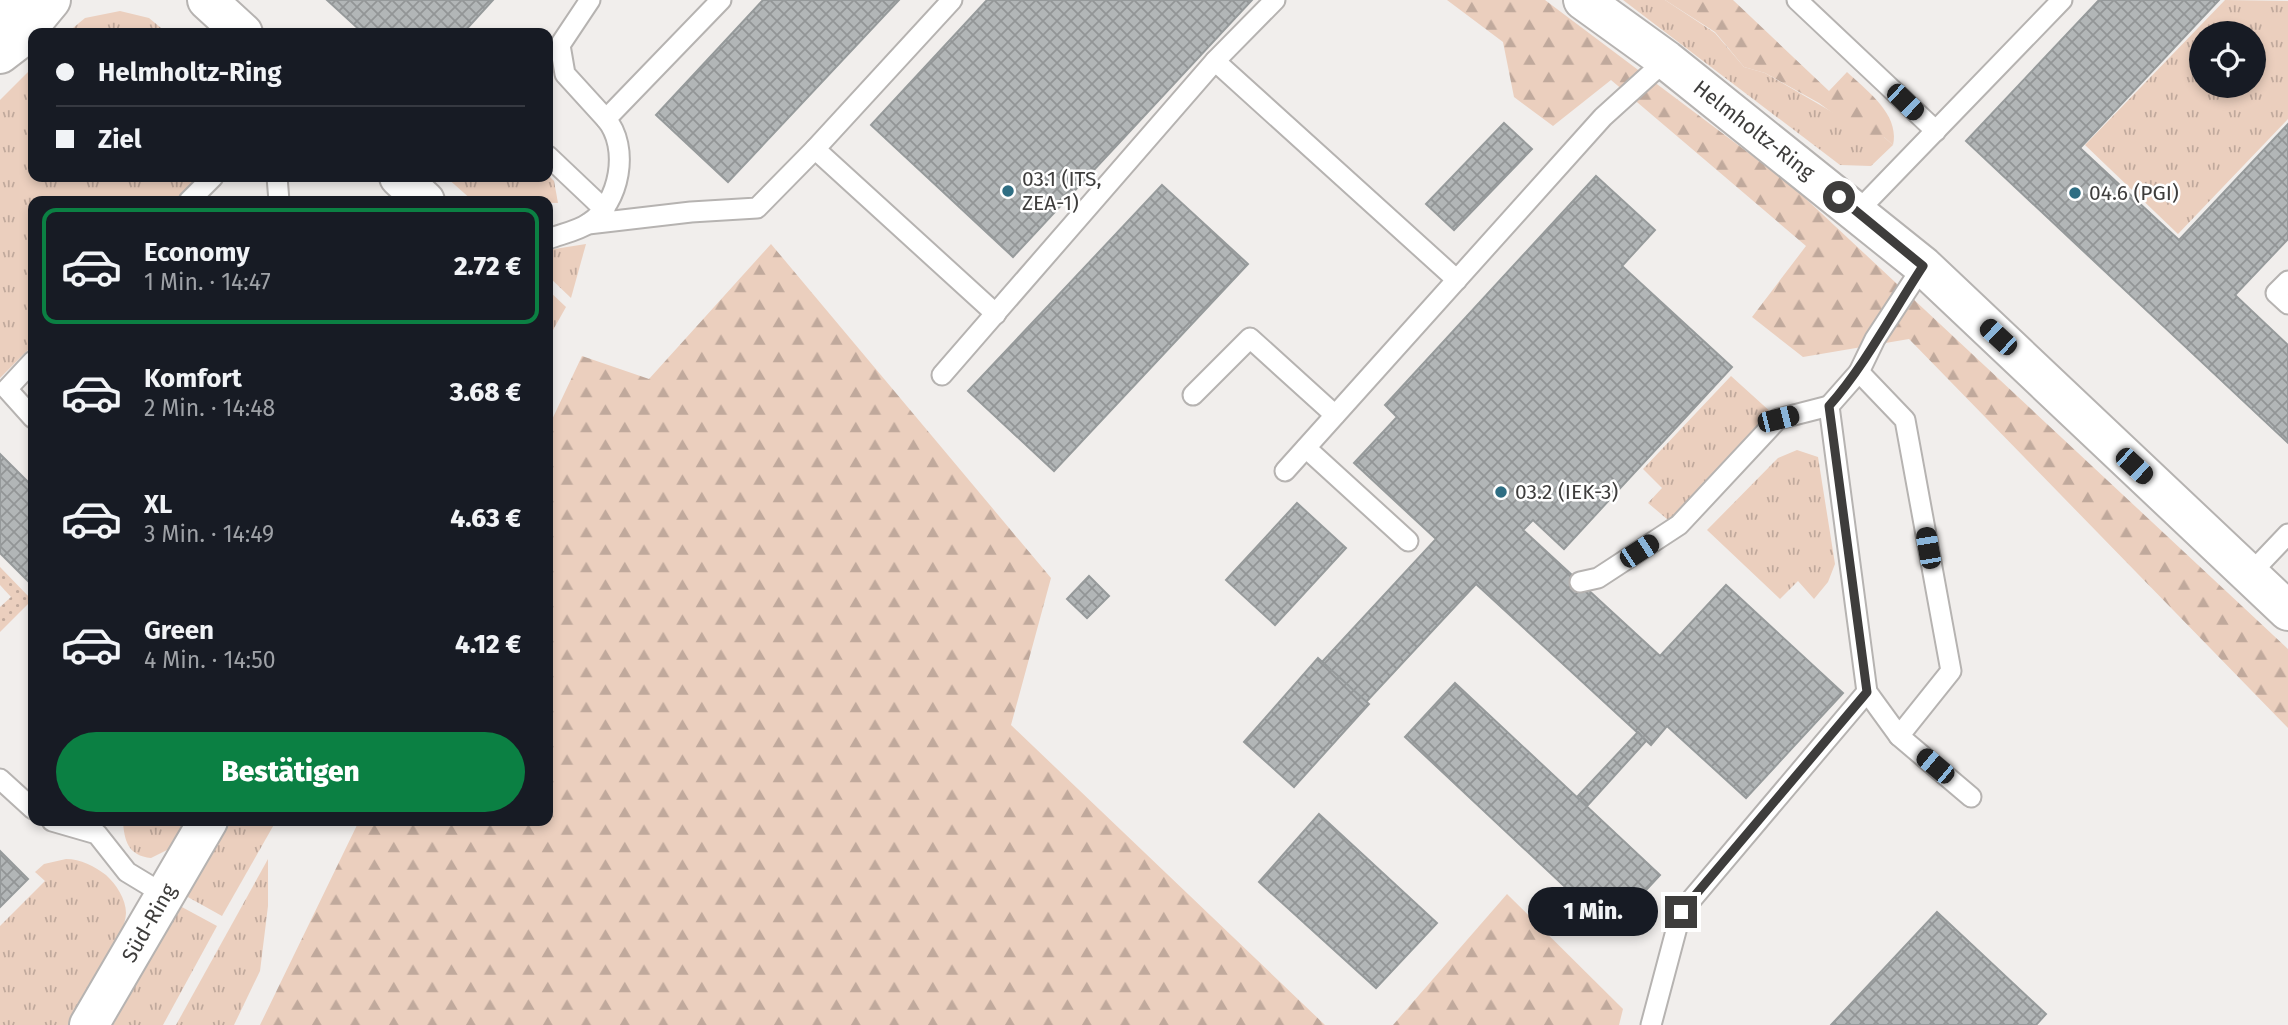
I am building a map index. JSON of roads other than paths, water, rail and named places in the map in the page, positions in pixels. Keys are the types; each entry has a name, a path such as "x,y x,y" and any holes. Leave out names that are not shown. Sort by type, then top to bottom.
{"street":[{"path":"0,12 19,0"},
{"path":"0,54 17,41 51,0"},
{"path":"207,0 238,28"},
{"name":"Helmholtz-Ring","path":"1583,0 1666,60 1923,266 2288,611"},
{"path":"404,182 420,196"},
{"name":"Süd-Ring","path":"89,1025 205,826"}],"lane":[{"path":"588,224 604,209 618,174 619,146 615,130 565,74 560,45 590,0"},
{"path":"606,119 721,0"},
{"path":"553,237 588,224 691,212 757,208 952,0"},
{"path":"942,375 1215,61 1275,0"},
{"path":"1857,212 2062,0"},
{"path":"1810,4 1936,131"},
{"path":"1285,471 1603,117 1666,60"},
{"path":"1215,61 1457,280"},
{"path":"815,149 996,314"},
{"path":"553,161 604,209"},
{"path":"194,196 208,182"},
{"path":"1580,582 1598,578 1679,525 1778,419 1829,406 1859,372 1875,339 1923,266"},
{"path":"2288,281 2276,293 2288,304"},
{"path":"1193,395 1250,338 1335,415"},
{"path":"28,366 6,389 28,413"},
{"path":"1859,372 1905,419 1951,671 1899,736"},
{"path":"1829,406 1867,692 1899,736 1971,797"},
{"path":"1306,448 1408,541"},
{"path":"2249,575 2288,534"},
{"path":"1651,1025 1681,912 1867,692"},
{"path":"0,779 28,804"},
{"path":"69,826 97,834 127,872 165,895"}],"place":[{"name":"03.1 (ITS, ZEA-1)","path":"1008,191"},
{"name":"04.6 (PGI)","path":"2075,193"},
{"name":"03.2 (IEK-3)","path":"1501,492"}]}
